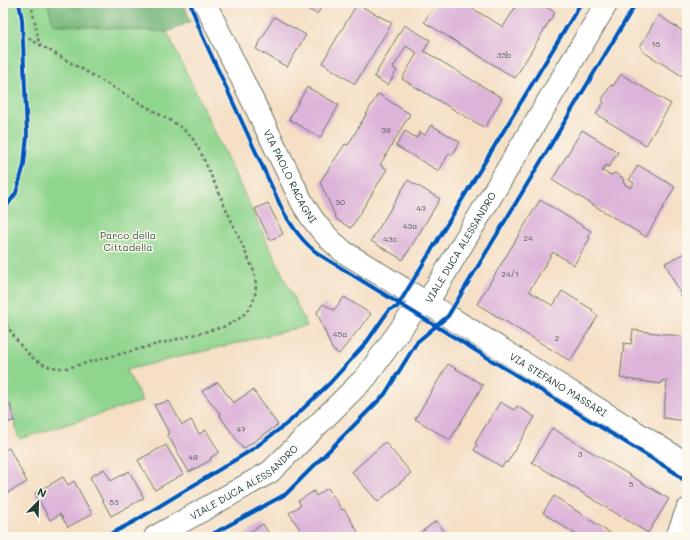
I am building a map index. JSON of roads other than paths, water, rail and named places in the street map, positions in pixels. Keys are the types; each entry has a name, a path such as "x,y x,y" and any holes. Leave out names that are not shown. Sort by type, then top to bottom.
{"street":[{"name":"VIA PAOLO RACAGNI","path":"205,3 312,220 322,233 344,252 427,303"},
{"name":"VIALE DUCA ALESSANDRO","path":"155,537 185,530 270,472 366,377 413,312 427,303 607,3"},
{"name":"VIA STEFANO MASSARI","path":"427,303 679,459 687,469"},
{"path":"677,537 687,510"}],"park label":[{"name":"Parco della Cittadella","path":"128,240"}]}
